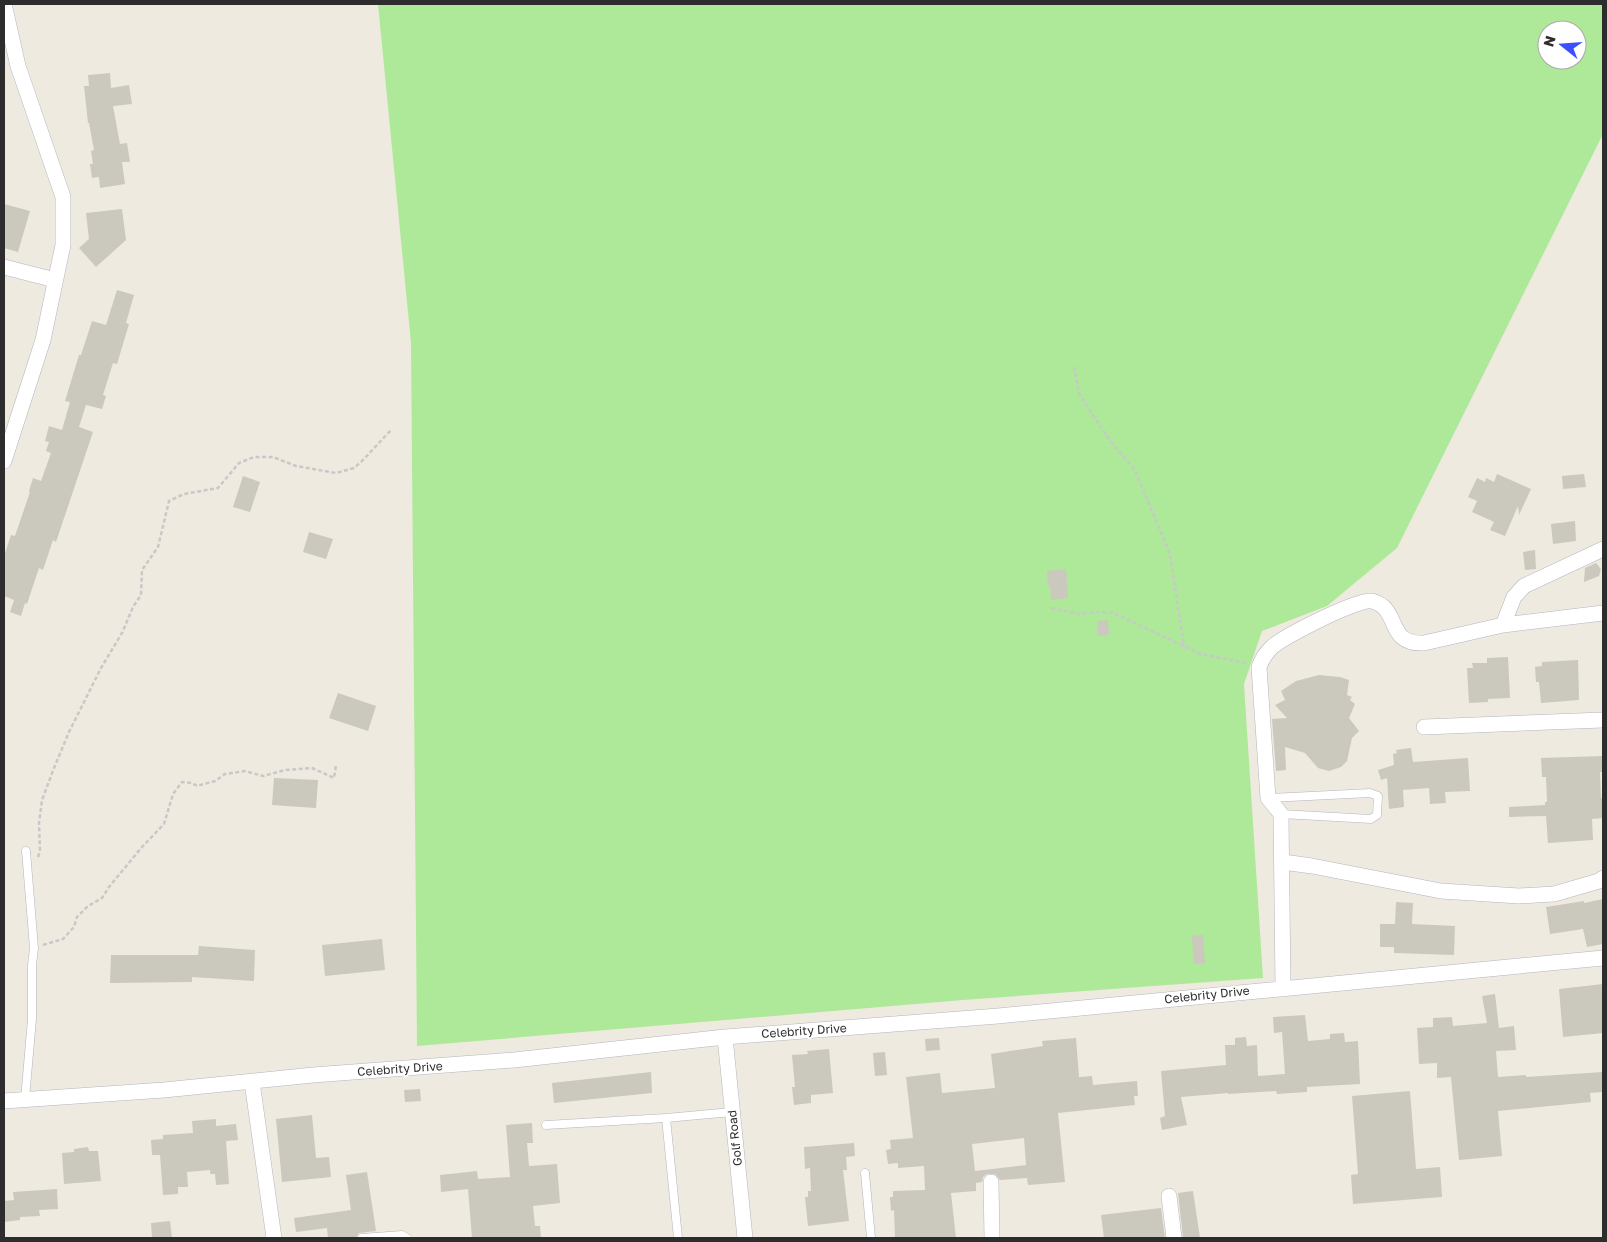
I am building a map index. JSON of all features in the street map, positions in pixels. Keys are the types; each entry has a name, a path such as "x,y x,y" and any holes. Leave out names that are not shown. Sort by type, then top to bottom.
{"street":[{"path":"4,4 11,66 63,197 63,245 43,340 4,461"},
{"path":"4,267 55,280"},
{"path":"1503,625 1514,597 1524,586 1603,548"},
{"path":"1283,988 1281,814 1268,798 1259,667 1263,656 1273,646 1335,612 1369,600 1381,605 1403,640 1414,643 1424,643 1503,625 1603,613"},
{"path":"1424,727 1603,720"},
{"path":"1283,862 1441,891 1519,896 1554,894 1599,881 1603,878"},
{"name":"Celebrity Drive","path":"4,1101 514,1060 725,1037 998,1016 1603,958"},
{"name":"Golf Road","path":"725,1037 745,1238"},
{"path":"252,1082 274,1238"},
{"path":"991,1182 992,1238"},
{"path":"1169,1196 1174,1238"}],"lane":[{"path":"1268,798 1370,792 1378,796 1377,815 1371,819 1281,814"},
{"path":"25,1098 32,1019 32,965 34,948 26,851"},
{"path":"546,1125 732,1112"},
{"path":"666,1118 678,1238"},
{"path":"865,1172 871,1238"},
{"path":"362,1238 402,1235 407,1238"}],"path":[{"path":"1074,367 1079,394 1111,442 1135,470 1170,554 1184,647"},
{"path":"37,858 40,851 39,823 42,800 69,732 141,595 142,570 158,547 169,501 184,494 218,488 239,463 254,457 273,457 296,466 336,472 354,468 392,429"},
{"path":"1052,608 1079,614 1113,613 1200,654 1259,667"},
{"path":"34,948 63,939 74,927 77,916 88,906 102,898 109,886 164,824 173,794 182,782 192,783 197,786 215,781 225,774 246,772 263,776 285,770 312,768 334,778 336,765"}],"green space":[{"path":"378,4 1603,4 1603,134 1397,548 1327,606 1262,631 1244,684 1263,978 963,1000 417,1046 411,343"}],"building":[{"path":"110,73 111,88 129,85 132,104 113,106 120,144 127,143 130,162 122,162 125,184 100,188 99,177 92,178 90,164 93,164 91,151 94,150 88,123 84,86 89,86 88,75"},
{"path":"4,204 30,211 18,252 4,248"},
{"path":"122,209 126,240 96,267 79,248 89,239 86,213"},
{"path":"117,290 134,295 126,323 129,324 117,364 113,363 103,395 106,396 102,409 86,405 79,427 93,432 56,542 53,540 43,570 39,568 21,616 10,612 14,600 4,596 4,556 11,535 15,536 33,478 41,481 51,453 46,451 49,442 45,441 49,426 62,430 70,402 65,401 92,321 106,325"},
{"path":"1497,474 1531,489 1519,515 1518,506 1505,536 1490,530 1494,522 1472,512 1477,501 1468,497 1477,478 1485,482 1486,478 1494,482"},
{"path":"1584,474 1586,487 1563,489 1562,476"},
{"path":"243,476 260,482 250,512 233,507"},
{"path":"1575,521 1576,541 1553,544 1551,524"},
{"path":"309,532 333,539 326,559 303,552"},
{"path":"1535,550 1536,569 1525,570 1523,552"},
{"path":"1596,563 1601,569 1599,576 1584,582 1585,568"},
{"path":"1066,569 1068,598 1051,600 1047,571"},
{"path":"1108,620 1109,635 1098,636 1097,621"},
{"path":"1508,657 1510,698 1488,699 1488,702 1469,703 1467,668 1473,668 1472,663 1487,663 1487,658"},
{"path":"1578,660 1579,700 1541,703 1535,667 1542,666 1542,662"},
{"path":"1319,675 1349,680 1347,695 1352,697 1350,700 1355,704 1349,718 1359,731 1352,738 1347,761 1341,767 1329,771 1318,768 1305,753 1285,747 1286,770 1276,771 1272,719 1287,718 1275,705 1285,700 1281,691 1296,681"},
{"path":"338,693 376,706 368,731 329,718"},
{"path":"1411,748 1413,762 1468,758 1470,791 1445,792 1446,803 1430,804 1429,788 1403,790 1404,807 1389,809 1387,778 1381,780 1378,770 1394,765 1393,754 1397,753 1396,750"},
{"path":"1603,756 1603,772 1600,772 1603,818 1592,819 1593,840 1548,843 1546,816 1509,817 1509,807 1545,805 1545,802 1547,802 1546,777 1542,777 1541,758"},
{"path":"274,778 318,780 316,808 272,805"},
{"path":"1603,899 1603,944 1587,947 1583,929 1550,934 1546,907"},
{"path":"1396,902 1413,903 1412,924 1455,926 1454,955 1394,953 1394,947 1380,947 1380,924 1395,924"},
{"path":"1203,935 1205,963 1194,964 1192,936"},
{"path":"382,939 385,970 325,976 322,945"},
{"path":"199,946 255,950 254,981 192,977 192,982 110,983 111,955 198,955"},
{"path":"1603,984 1603,1033 1563,1037 1559,989"},
{"path":"1495,994 1499,1028 1514,1026 1516,1050 1496,1051 1498,1077 1603,1072 1603,1092 1590,1093 1591,1102 1498,1111 1502,1156 1459,1160 1451,1077 1437,1078 1437,1063 1419,1064 1417,1028 1433,1027 1433,1018 1452,1017 1453,1026 1487,1023 1482,996"},
{"path":"1305,1015 1308,1041 1330,1039 1330,1034 1344,1033 1345,1042 1358,1041 1360,1084 1307,1087 1307,1092 1277,1094 1276,1091 1181,1097 1187,1125 1162,1130 1160,1118 1165,1116 1161,1071 1226,1065 1225,1045 1235,1045 1235,1038 1246,1037 1247,1046 1257,1045 1258,1076 1285,1074 1282,1032 1274,1033 1273,1017"},
{"path":"939,1038 940,1050 926,1051 925,1039"},
{"path":"1076,1038 1079,1077 1092,1076 1093,1085 1137,1081 1138,1096 1134,1096 1135,1105 1058,1113 1065,1182 1028,1185 1027,1178 1000,1180 995,1174 987,1174 983,1177 982,1182 976,1183 976,1191 951,1193 956,1238 895,1238 894,1210 891,1211 890,1197 893,1197 893,1191 925,1190 924,1166 898,1168 898,1163 888,1164 886,1150 891,1149 890,1140 913,1138 906,1077 940,1073 942,1093 995,1088 991,1054 1043,1046 1042,1041","holes":["1024,1138 1026,1165 975,1171 972,1144"]},
{"path":"829,1049 833,1093 811,1095 811,1103 794,1105 792,1087 795,1087 792,1055 808,1054 807,1051"},
{"path":"885,1052 887,1075 875,1076 873,1053"},
{"path":"651,1072 652,1093 554,1103 552,1083"},
{"path":"420,1089 421,1101 405,1102 404,1090"},
{"path":"1410,1091 1416,1169 1440,1167 1442,1197 1353,1204 1351,1175 1358,1174 1352,1096"},
{"path":"312,1115 316,1158 329,1157 331,1177 282,1182 276,1119"},
{"path":"216,1119 216,1126 236,1124 238,1140 226,1141 229,1184 216,1185 215,1174 210,1174 210,1170 187,1172 188,1187 178,1187 178,1194 163,1195 160,1155 152,1155 151,1140 163,1139 163,1135 193,1133 192,1121"},
{"path":"532,1123 533,1143 527,1143 529,1166 557,1164 560,1203 533,1206 535,1226 540,1226 541,1238 472,1238 468,1189 441,1192 440,1175 477,1171 478,1179 510,1177 506,1125"},
{"path":"854,1143 855,1156 846,1157 847,1170 843,1170 849,1221 808,1226 805,1197 808,1197 808,1191 811,1191 810,1168 805,1169 804,1147"},
{"path":"88,1147 89,1151 98,1151 101,1181 64,1184 62,1153 74,1152 74,1149"},
{"path":"367,1172 376,1231 359,1233 356,1238 328,1238 327,1228 296,1232 294,1218 351,1210 346,1175"},
{"path":"57,1189 58,1209 39,1210 40,1216 20,1217 20,1220 4,1222 4,1201 14,1200 13,1192"},
{"path":"1193,1191 1200,1238 1183,1238 1178,1193"},
{"path":"1161,1208 1165,1238 1104,1238 1101,1215"},
{"path":"170,1221 172,1238 152,1238 151,1223"}]}
